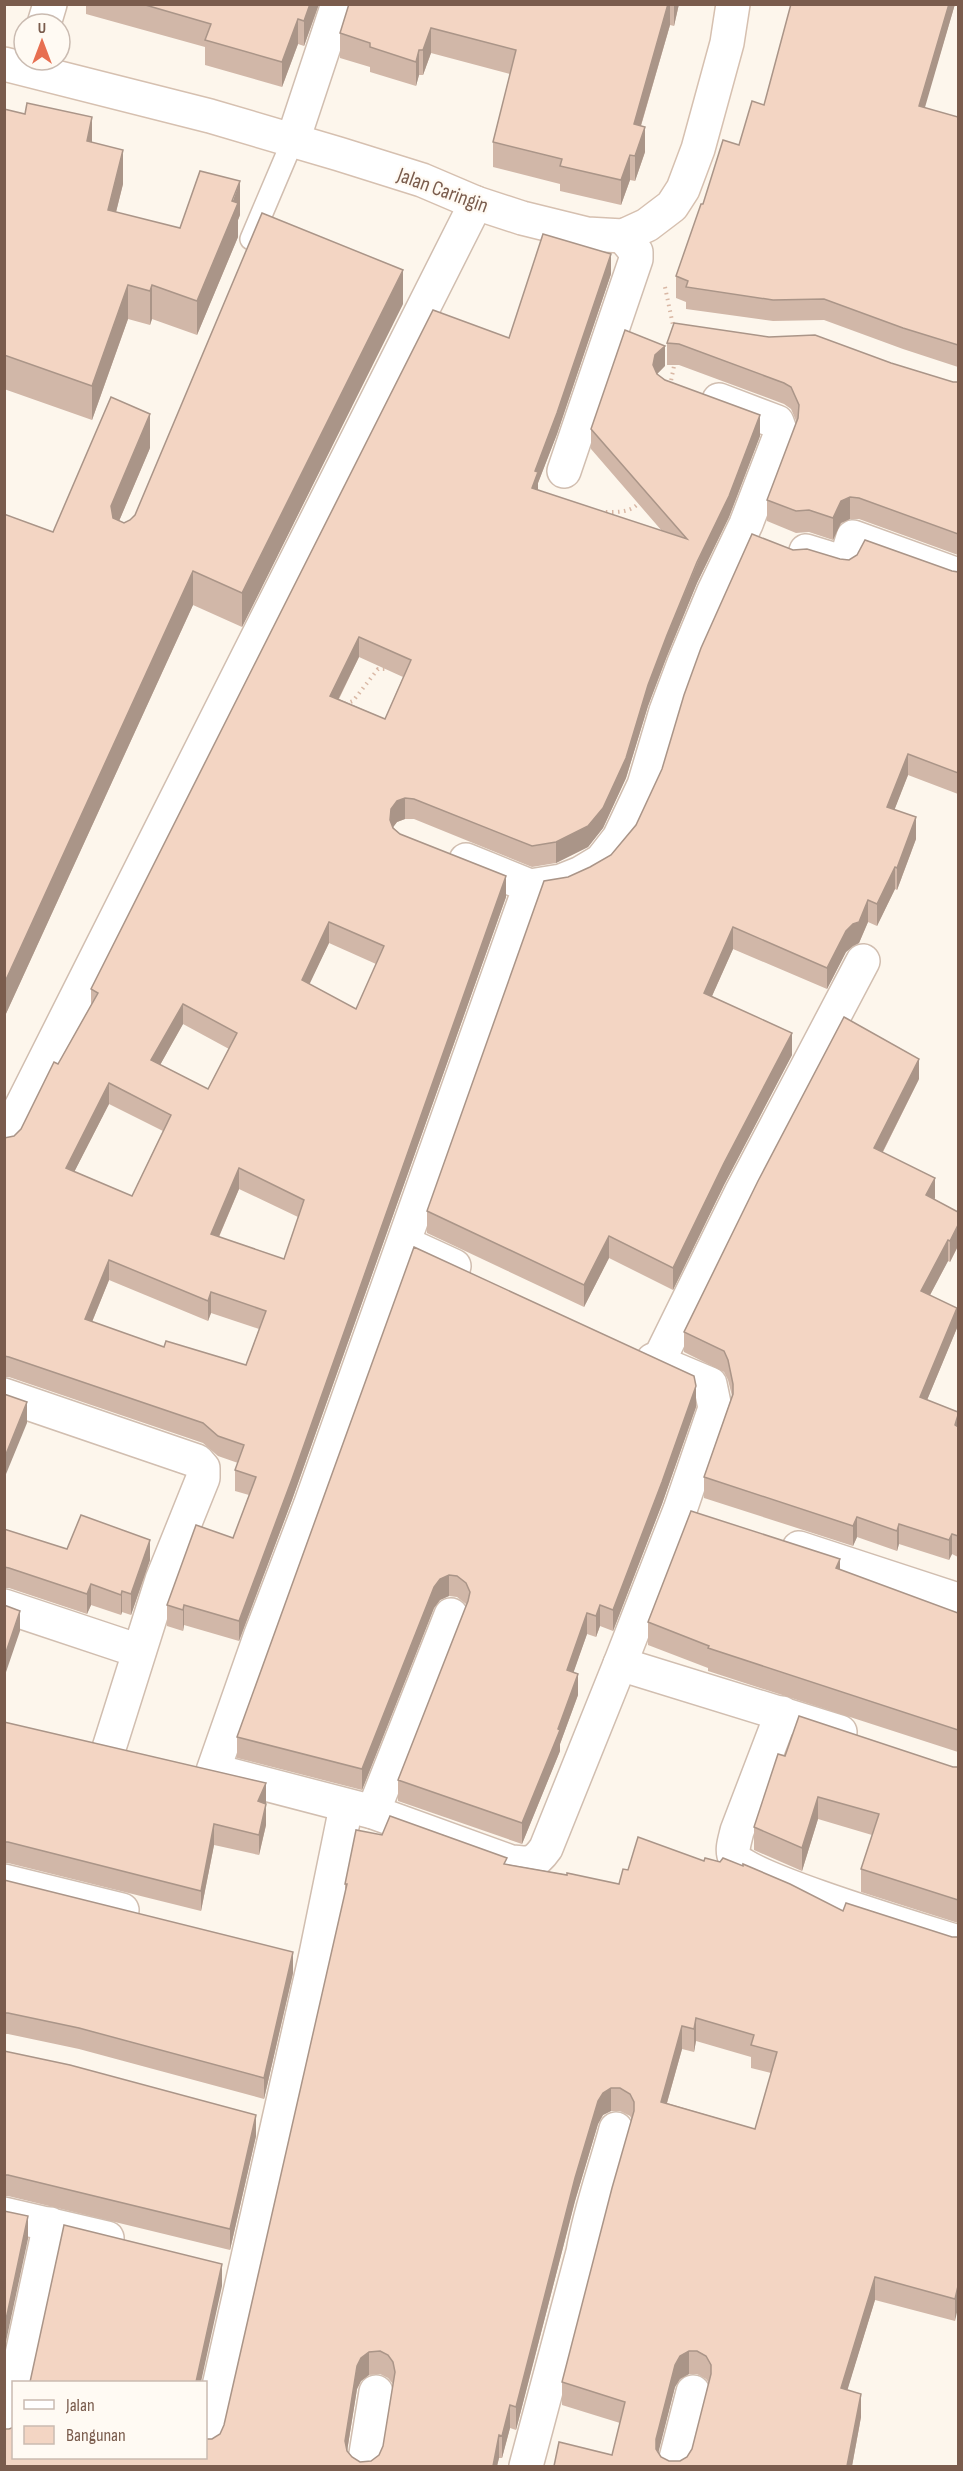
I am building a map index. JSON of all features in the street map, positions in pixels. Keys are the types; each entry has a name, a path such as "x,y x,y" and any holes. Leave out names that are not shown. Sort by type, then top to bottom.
{"street":[{"path":"293,140 338,4"},
{"path":"564,471 636,259 636,252 624,236 647,225 672,206 683,189 698,149 727,43 733,4"},
{"name":"Jalan Caringin","path":"48,72 293,140 422,180 476,203 522,218 587,234 624,236"},
{"path":"4,1141 476,203"},
{"path":"441,850 530,886 561,881 581,873 602,861 619,838 644,785 666,711 684,663 764,541 781,433 781,427 777,422 680,392"},
{"path":"764,541 800,554 803,550 845,563 853,537 958,575"},
{"path":"530,886 404,1243 202,1768 360,1810 511,1863 526,1864 537,1861 546,1848 620,1664 680,1510 715,1408 715,1399 710,1384 626,1347"},
{"path":"658,1362 741,1192 862,961"},
{"path":"404,1243 478,1278"},
{"path":"4,1395 197,1461 204,1468 204,1478 162,1580 109,1748"},
{"path":"680,1510 713,1521"},
{"path":"769,1539 958,1600"},
{"path":"4,1606 139,1651"},
{"path":"207,2437 231,2270 278,2122 315,1959 360,1810 451,1615"},
{"path":"620,1664 870,1742"},
{"path":"782,1713 737,1831 733,1850 735,1860 749,1870 817,1897 958,1942"},
{"path":"78,1741 143,1756"},
{"path":"4,1881 147,1916"},
{"path":"281,1950 315,1959"},
{"path":"244,2113 278,2122"},
{"path":"526,2466 580,2264 588,2222 603,2179 616,2129"},
{"path":"4,2214 141,2247"},
{"path":"16,2381 50,2224"},
{"path":"364,2466 376,2392"},
{"path":"674,2466 693,2392"},
{"path":"4,2434 12,2400"}],"lane":[{"path":"242,262 293,140"}],"path":[{"path":"664,286 675,335"},
{"path":"675,358 672,382 680,392"},
{"path":"597,512 627,510 637,506 642,497"},
{"path":"342,705 353,701 378,669 398,668"}],"building":[{"path":"142,4 310,4 304,21 298,19 282,62 205,40 211,24"},
{"path":"349,4 668,4 634,124 645,127 635,156 630,155 621,180 560,166 562,159 493,142 516,50 431,28 423,50 419,50 416,62 370,47 370,43 340,33"},
{"path":"791,4 949,4 919,106 958,117 958,345 824,299 773,300 686,287 688,281 676,276 701,204 703,204 723,140 739,145 752,101 764,105"},
{"path":"27,103 92,117 87,141 123,150 108,210 180,228 200,171 240,181 232,201 238,203 197,301 152,285 150,291 128,285 92,386 4,355 4,109 25,114"},
{"path":"262,213 403,270 242,593 193,571 4,984 4,514 53,532 111,397 150,414 111,506 113,518 124,523 135,515"},
{"path":"543,234 611,254 535,471 538,472 532,488 687,539 591,429 625,330 665,346 655,355 653,365 657,374 665,380 760,415 729,496 697,562 667,635 648,685 626,758 603,808 588,826 556,842 532,846 414,799 405,798 397,801 391,809 390,820 393,828 400,834 506,876 292,1479 239,1621 184,1605 183,1610 167,1605 196,1525 233,1538 256,1477 235,1470 244,1445 218,1436 203,1423 4,1356 4,1138 14,1136 21,1129 54,1062 58,1064 98,993 91,989 433,310 509,338","holes":["359,637 411,660 385,719 330,696","329,922 384,946 356,1009 302,980","183,1004 237,1033 208,1089 151,1060","109,1083 171,1115 132,1196 66,1168","239,1168 304,1200 284,1259 211,1234","109,1260 208,1301 211,1292 266,1311 246,1365 166,1341 164,1347 85,1319"]},
{"path":"674,323 769,337 815,335 891,363 958,382 958,534 859,498 850,497 841,501 833,518 809,510 796,511 767,500 798,418 799,405 791,387 679,344 667,343"},
{"path":"752,534 793,550 807,549 849,560 857,555 865,540 958,572 958,773 908,754 887,807 916,817 897,868 895,867 877,904 868,900 859,922 846,931 827,968 733,927 704,993 792,1033 724,1163 673,1268 609,1236 584,1285 427,1211 544,881 568,877 611,855 636,825 662,769 701,648"},
{"path":"844,1017 919,1059 874,1148 935,1178 926,1195 958,1212 958,1225 921,1291 957,1308 920,1397 958,1412 955,1425 958,1427 958,1536 952,1534 949,1540 899,1524 897,1531 857,1517 853,1526 704,1477 733,1394 733,1384 724,1351 684,1332 758,1181"},
{"path":"414,1247 694,1376 696,1386 613,1610 600,1605 596,1616 587,1613 567,1670 578,1674 558,1729 560,1730 522,1823 398,1780 468,1601 470,1592 466,1583 457,1576 449,1575 440,1579 434,1587 362,1769 237,1737"},
{"path":"4,1394 27,1402 4,1459"},
{"path":"691,1511 840,1559 836,1568 958,1613 958,1730 708,1648 709,1646 648,1622"},
{"path":"81,1515 150,1540 131,1594 122,1591 121,1595 91,1584 87,1594 4,1567 4,1529 67,1549"},
{"path":"4,1605 20,1611 4,1658"},
{"path":"799,1716 958,1767 958,1900 861,1869 879,1814 818,1797 802,1848 754,1827 778,1754 785,1756"},
{"path":"4,1722 266,1783 258,1801 266,1804 259,1835 214,1824 201,1891 4,1842"},
{"path":"390,1816 507,1858 504,1864 567,1875 567,1873 619,1884 623,1869 628,1870 638,1837 704,1861 705,1858 720,1862 723,1858 743,1866 743,1864 790,1884 843,1911 846,1903 958,1937 958,2286 955,2299 875,2277 841,2388 861,2394 847,2466 554,2466 559,2442 612,2455 625,2402 562,2382 634,2111 634,2102 630,2094 620,2088 611,2088 603,2093 598,2101 575,2178 516,2407 510,2405 502,2436 499,2435 493,2466 4,2466 4,2429 12,2428 12,2459 207,2459 207,2439 220,2434 224,2425 347,1884 345,1884 356,1830 382,1835","holes":["696,2018 754,2035 751,2045 777,2052 755,2129 661,2102 682,2026 694,2029","380,2351 388,2355 393,2362 395,2372 383,2446 379,2455 371,2461 360,2462 347,2451 345,2441 357,2366 361,2358 369,2352","689,2351 697,2351 706,2356 711,2365 711,2374 692,2449 687,2457 680,2461 669,2461 661,2457 656,2449 656,2439 675,2365 680,2356"]},
{"path":"4,1880 293,1952 264,2078 79,2028 4,2013"},
{"path":"4,2051 70,2065 256,2115 230,2229 4,2175"},
{"path":"4,2211 28,2216 4,2329"},
{"path":"64,2225 222,2264 196,2381 30,2381"}]}
